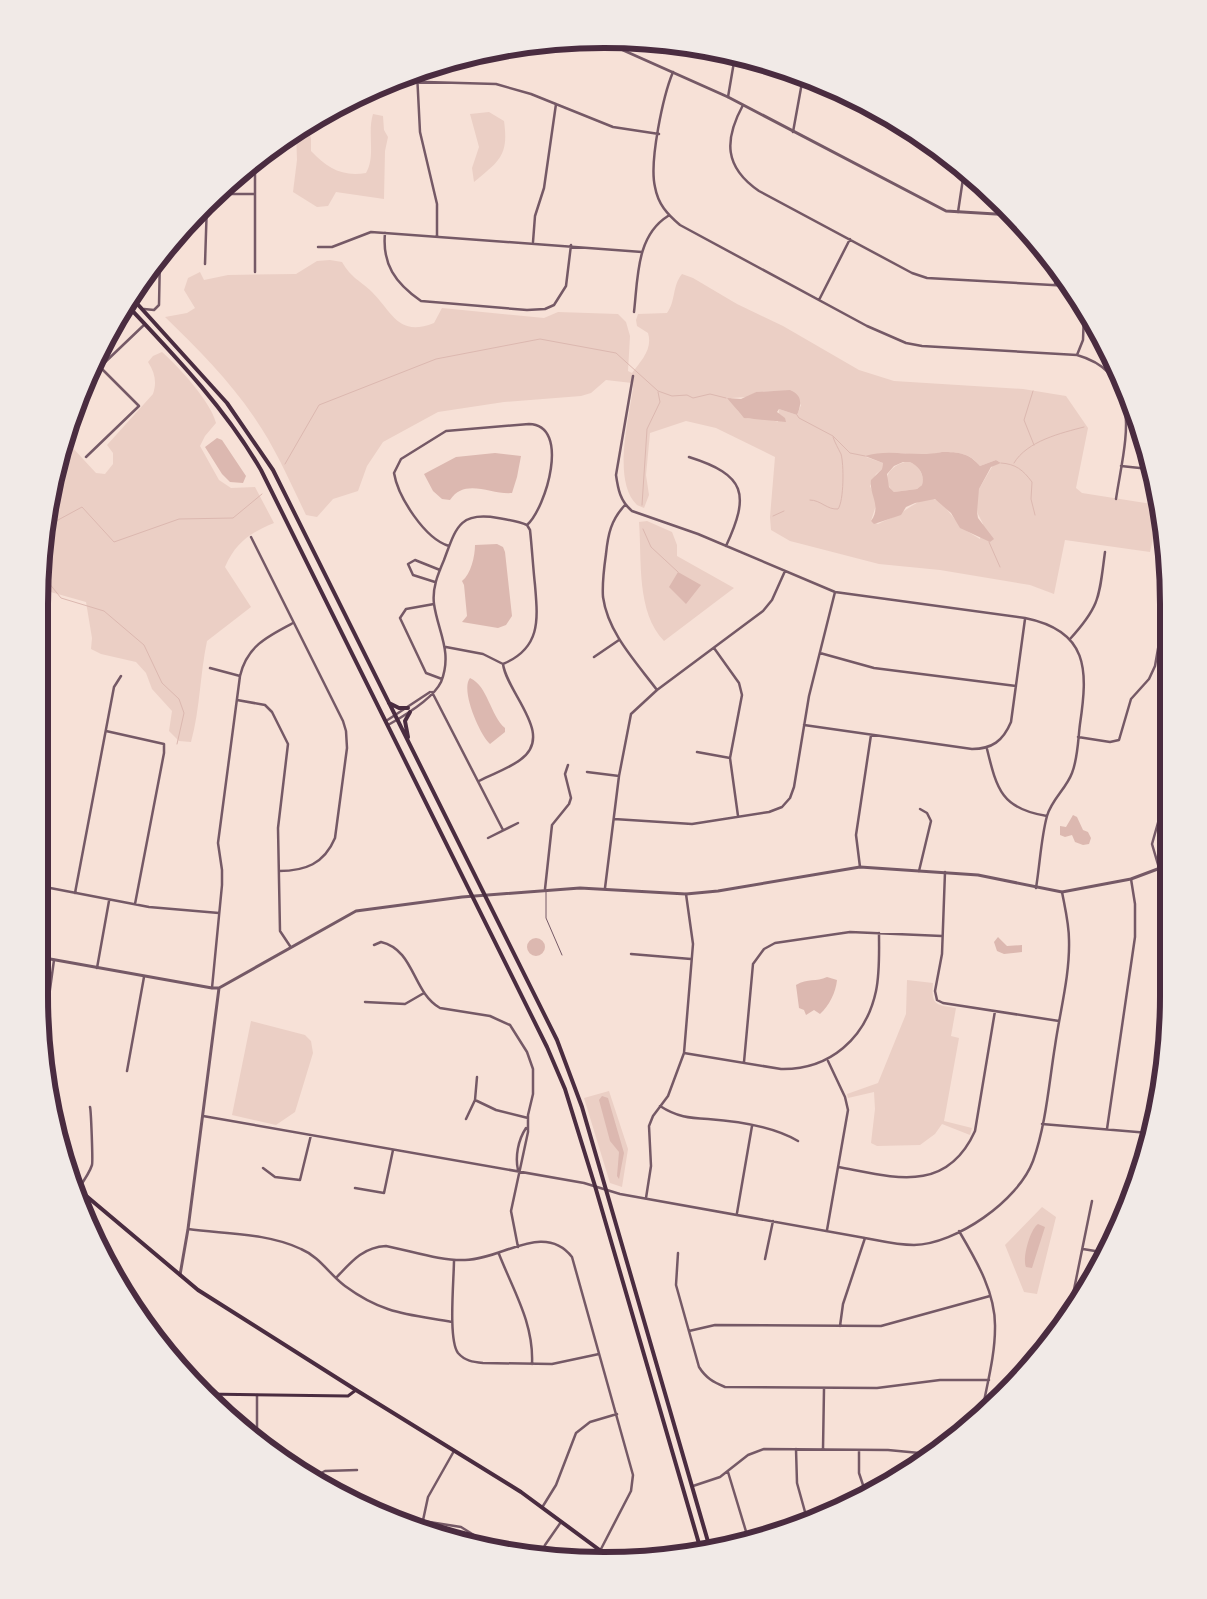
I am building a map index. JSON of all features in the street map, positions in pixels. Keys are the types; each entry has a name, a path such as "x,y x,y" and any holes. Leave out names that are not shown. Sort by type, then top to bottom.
{"main road":[{"path":"136,302 212,385 260,449 291,504 408,742 486,894 563,1054 580,1100 607,1190 622,1248 708,1542"},
{"path":"132,310 214,402 255,459 556,1068 595,1186 699,1543"},
{"path":"389,703 409,710 405,722 408,742"},
{"path":"85,1195 198,1290 543,1506 604,1552"},
{"path":"216,1394 348,1396 356,1390"}],"street":[{"path":"619,48 728,97 946,211 1001,214"},
{"path":"728,97 734,63"},
{"path":"673,72 667,87 659,134 654,185 658,198 668,215 680,225 867,326 906,343 922,346 1077,355 1098,362 1107,369"},
{"path":"412,82 496,84 531,94 613,127 659,134"},
{"path":"417,82 422,146 437,204 437,236"},
{"path":"793,132 801,84"},
{"path":"533,243 535,216 544,188 556,104"},
{"path":"743,105 735,120 730,138 731,156 736,170 745,181 912,273 927,278 1059,285"},
{"path":"255,170 255,272"},
{"path":"958,212 963,179"},
{"path":"227,194 255,194"},
{"path":"205,264 207,214"},
{"path":"634,312 642,252 651,232 668,215"},
{"path":"318,247 332,247 371,232 571,245 642,252"},
{"path":"385,233 384,255 387,264 412,295 421,301 517,310 545,309 561,297 567,281 571,245"},
{"path":"819,300 850,239"},
{"path":"143,309 154,310 159,305 160,268"},
{"path":"1055,280 1055,285"},
{"path":"1077,355 1082,340 1083,323"},
{"path":"102,365 145,324"},
{"path":"86,457 139,406 101,368"},
{"path":"634,376 616,474 618,491 625,505 640,516 726,546 835,592 1026,618 1056,628 1070,638 1084,666 1078,737 1073,771 1065,786 1054,799 1047,816 1036,888"},
{"path":"1116,499 1126,414"},
{"path":"449,546 434,540 415,517 394,473 401,459 446,432 530,424 536,424 545,429 550,440 551,470 536,516 528,525"},
{"path":"689,457 718,469 730,476 737,484 740,508 726,546"},
{"path":"1121,466 1143,469"},
{"path":"625,505 615,516 610,527 603,582 603,598 608,618 619,640 657,690"},
{"path":"387,723 409,710 440,685 446,648 434,604 436,582 457,527 462,521 482,515 528,525"},
{"path":"503,664 526,649 533,638 536,625 536,604 528,525"},
{"path":"251,537 346,731 347,748 335,838 331,848 321,860 306,869 279,871"},
{"path":"1070,638 1087,620 1096,604 1105,552"},
{"path":"436,582 412,575 408,564 415,560 440,570"},
{"path":"605,888 620,776 631,714 657,690 763,611 772,600 785,571"},
{"path":"614,819 678,825 769,812 782,807 790,798 794,786 804,725 835,592"},
{"path":"434,604 406,609 400,618 426,673 442,679"},
{"path":"804,725 986,749 997,743 1006,734 1011,722 1026,618"},
{"path":"212,988 222,870 218,843 242,666 252,648 264,638 293,623"},
{"path":"594,657 619,640"},
{"path":"1078,737 1115,742 1121,736 1125,712 1130,699 1149,679 1155,666 1160,640"},
{"path":"446,648 483,654 503,664 508,683 530,720 534,737 532,745 524,757 479,781"},
{"path":"714,648 739,683 742,695 730,758 738,816"},
{"path":"820,653 874,668 1016,686"},
{"path":"210,668 240,676"},
{"path":"75,893 114,687 121,676"},
{"path":"432,692 503,830"},
{"path":"237,700 266,706 272,712 288,744 278,828 280,931 290,946"},
{"path":"106,731 164,744 164,753 135,904"},
{"path":"860,867 856,836 871,735"},
{"path":"986,749 999,790 1007,801 1031,813 1047,816"},
{"path":"698,752 730,758"},
{"path":"546,889 552,825 569,804 571,798 565,774 568,765"},
{"path":"587,772 620,776"},
{"path":"919,870 931,821 927,813 920,809"},
{"path":"1160,816 1152,844 1160,865"},
{"path":"488,838 518,823"},
{"path":"48,959 144,977 219,988 290,946 356,911 486,894 546,889 605,888 686,894 718,891 860,867 978,874 1036,888 1062,892 1131,879 1160,868"},
{"path":"945,872 942,954 935,992 937,1000 944,1004 1059,1021"},
{"path":"1107,1129 1135,937 1135,904 1131,879"},
{"path":"48,888 135,904 219,913"},
{"path":"203,1116 595,1186 646,1198 865,1238 915,1245 960,1231 1001,1205 1018,1187 1032,1163 1042,1124 1069,952 1068,920 1062,892"},
{"path":"646,1198 651,1166 649,1126 668,1096 684,1053 693,944 686,894"},
{"path":"97,968 109,900"},
{"path":"744,1062 753,964 764,949 775,943 850,932 942,936"},
{"path":"684,1053 781,1069 797,1069 828,1061 854,1039 872,1008 877,989 879,933"},
{"path":"374,945 381,942 389,944 404,956 424,993 432,1003 440,1008 490,1016 510,1025 515,1031 533,1069 533,1094 512,1211 518,1247"},
{"path":"631,954 691,959"},
{"path":"48,1002 54,960"},
{"path":"128,1071 144,977"},
{"path":"180,1275 188,1229 219,988"},
{"path":"365,1002 405,1004 424,993"},
{"path":"838,1167 898,1178 914,1179 926,1176 958,1158 968,1146 975,1131 995,1011"},
{"path":"827,1230 847,1102 828,1061"},
{"path":"466,1119 475,1100 477,1077"},
{"path":"475,1100 496,1110 528,1118"},
{"path":"660,1106 676,1116 752,1126 788,1135 798,1141"},
{"path":"81,1184 92,1166 90,1139 93,1118 90,1107"},
{"path":"1042,1124 1142,1132"},
{"path":"736,1213 752,1126"},
{"path":"519,1172 516,1162 520,1139 527,1127"},
{"path":"263,1168 276,1177 300,1180 311,1135"},
{"path":"355,1188 384,1193 393,1150"},
{"path":"518,1152 523,1154"},
{"path":"1074,1292 1092,1201"},
{"path":"765,1259 773,1221"},
{"path":"188,1229 285,1242 304,1250 321,1262 336,1278 379,1307 452,1322"},
{"path":"960,1231 990,1296 995,1327 989,1380 984,1401"},
{"path":"840,1326 843,1304 865,1238"},
{"path":"336,1278 361,1254 375,1247 386,1246 454,1260 479,1259 546,1240 561,1246 572,1257 632,1466 631,1491 601,1549"},
{"path":"1083,1249 1097,1251"},
{"path":"678,1253 676,1286 699,1367 705,1376 714,1383 725,1387 824,1389 877,1388 940,1380 989,1380"},
{"path":"499,1254 520,1298 530,1337 532,1364"},
{"path":"454,1260 452,1322 454,1345 464,1358 477,1363 532,1364 572,1361 599,1354"},
{"path":"689,1331 715,1325 868,1327 898,1323 990,1296"},
{"path":"823,1449 824,1389"},
{"path":"257,1395 257,1430"},
{"path":"543,1506 556,1485 576,1433 590,1422 617,1414"},
{"path":"796,1449 797,1483 805,1513"},
{"path":"691,1486 715,1479 728,1472 757,1450 823,1449 920,1453"},
{"path":"859,1450 859,1472 864,1486"},
{"path":"454,1452 431,1489 423,1520 461,1527 479,1537"},
{"path":"320,1474 325,1471 357,1470"},
{"path":"728,1472 747,1533"},
{"path":"543,1548 562,1521"}],"lane":[{"path":"546,889 546,918 562,955"}],"shaded area":[{"path":"489,112 504,121 505,142 496,163 474,182 472,168 479,147 470,114"},
{"path":"373,114 383,116 384,130 388,137 385,151 384,199 336,192 328,206 317,207 293,192 297,160 296,140 310,132 311,151 323,162 342,172 350,174 366,173 371,152 371,121"},
{"path":"330,260 342,262 349,272 372,292 397,321 412,327 422,327 434,323 442,308 544,318 558,312 618,314 626,322 630,336 628,371 632,373 648,350 649,344 648,333 637,326 638,314 667,313 682,274 783,326 859,370 894,381 1023,389 1066,396 1088,428 1076,488 1082,493 1150,504 1155,530 1150,552 1065,540 1054,594 1030,585 940,570 879,564 790,541 771,530 770,517 775,457 716,428 686,421 650,433 646,475 649,495 644,508 637,505 629,494 625,481 624,449 633,388 632,383 606,380 591,393 581,396 504,402 438,412 383,442 367,466 358,491 333,499 317,517 306,515 262,428 234,390 189,340 165,317 187,313 195,308 184,290 188,278 200,272 204,280 228,275 296,274 317,261","holes":["782,391 801,405 797,415 779,409 778,422 769,419 746,418 741,415 731,398 747,397 756,392","942,452 953,452 972,458 980,466 996,460 1001,463 993,465 979,489 977,512 983,524 980,539 962,528 940,501 934,499 917,503 878,524 871,521 877,502 870,486 876,474 882,469 883,463 866,457 901,453 925,456"]},
{"path":"162,352 177,366 208,405 216,423 205,436 200,446 219,480 231,488 255,487 274,523 245,539 229,558 225,567 251,607 207,641 191,742 179,741 169,731 172,711 152,689 146,673 136,662 101,654 91,649 92,638 86,602 48,591 52,531 58,495 71,443 71,446 96,473 105,474 113,464 113,453 107,445 153,394 155,378 148,362 153,356"},
{"path":"790,390 799,397 800,407 797,415 779,409 777,412 785,418 786,422 744,418 727,398 741,399 756,392"},
{"path":"217,438 222,440 246,476 243,483 230,482 222,474 205,447"},
{"path":"948,452 963,454 972,458 980,466 996,460 1001,463 991,467 979,489 978,518 994,539 990,542 960,528 951,513 935,499 906,507 901,515 874,524 871,521 874,516 875,505 871,480 882,469 883,463 865,456 884,453 932,454","holes":["903,462 910,462 921,471 923,477 922,485 917,489 894,492 889,487 887,474 894,466"]},
{"path":"495,453 521,456 512,493 471,488 463,489 456,493 450,500 442,499 433,491 424,474 456,457"},
{"path":"909,461 920,471 923,477 922,485 917,489 894,492 889,486 887,476 893,468"},
{"path":"647,521 672,532 677,545 677,556 734,588 664,641 655,629 649,616 642,585 639,522"},
{"path":"497,544 503,547 505,552 512,616 506,625 498,628 462,622 467,616 462,581 468,574 472,564 475,545"},
{"path":"678,572 701,585 686,604 669,587"},
{"path":"470,678 481,687 496,716 505,728 505,732 490,744 481,732 472,712 468,692"},
{"path":"1073,815 1077,817 1083,830 1088,832 1091,838 1089,844 1083,845 1075,842 1072,835 1065,837 1060,835 1060,826 1066,827"},
{"path":"998,937 1007,946 1022,945 1022,952 1004,954 997,951 994,942"},
{"path":"532,938 540,938 545,943 543,954 532,956 527,951 527,943"},
{"path":"827,977 837,980 832,998 820,1014 814,1010 806,1015 804,1010 799,1008 796,985"},
{"path":"907,980 933,983 933,996 936,1003 956,1008 951,1036 959,1038 944,1121 972,1128 970,1135 942,1124 935,1134 920,1145 877,1146 871,1143 875,1109 874,1092 848,1098 847,1094 878,1083 906,1014"},
{"path":"251,1021 305,1035 311,1041 313,1053 295,1112 276,1125 232,1115"},
{"path":"609,1091 628,1149 622,1187 610,1183 584,1098"},
{"path":"602,1096 608,1098 624,1153 619,1179 617,1176 619,1152 610,1141 599,1100"},
{"path":"1042,1207 1056,1217 1037,1294 1024,1292 1005,1245"},
{"path":"1038,1224 1045,1227 1032,1268 1026,1267 1025,1258 1028,1244 1032,1232"}],"waterway":[{"path":"285,464 319,405 436,359 540,339 616,353 658,391 672,396 687,395 693,398 710,394 726,398"},
{"path":"1033,391 1024,420 1034,445"},
{"path":"642,505 647,429 660,402 658,392"},
{"path":"797,415 799,418 833,436 850,453 865,456"},
{"path":"1014,463 1027,449 1045,439 1084,427"},
{"path":"810,500 834,509 838,509 840,505 843,482 842,459 833,437"},
{"path":"1001,463 1019,468 1032,482 1031,499 1035,515"},
{"path":"53,523 82,507 114,542 179,519 233,518 262,494"},
{"path":"773,516 784,511"},
{"path":"643,529 651,547 678,572"},
{"path":"989,542 1000,567"},
{"path":"49,583 61,598 104,611 144,645 162,683 179,699 184,713 177,744"}]}
